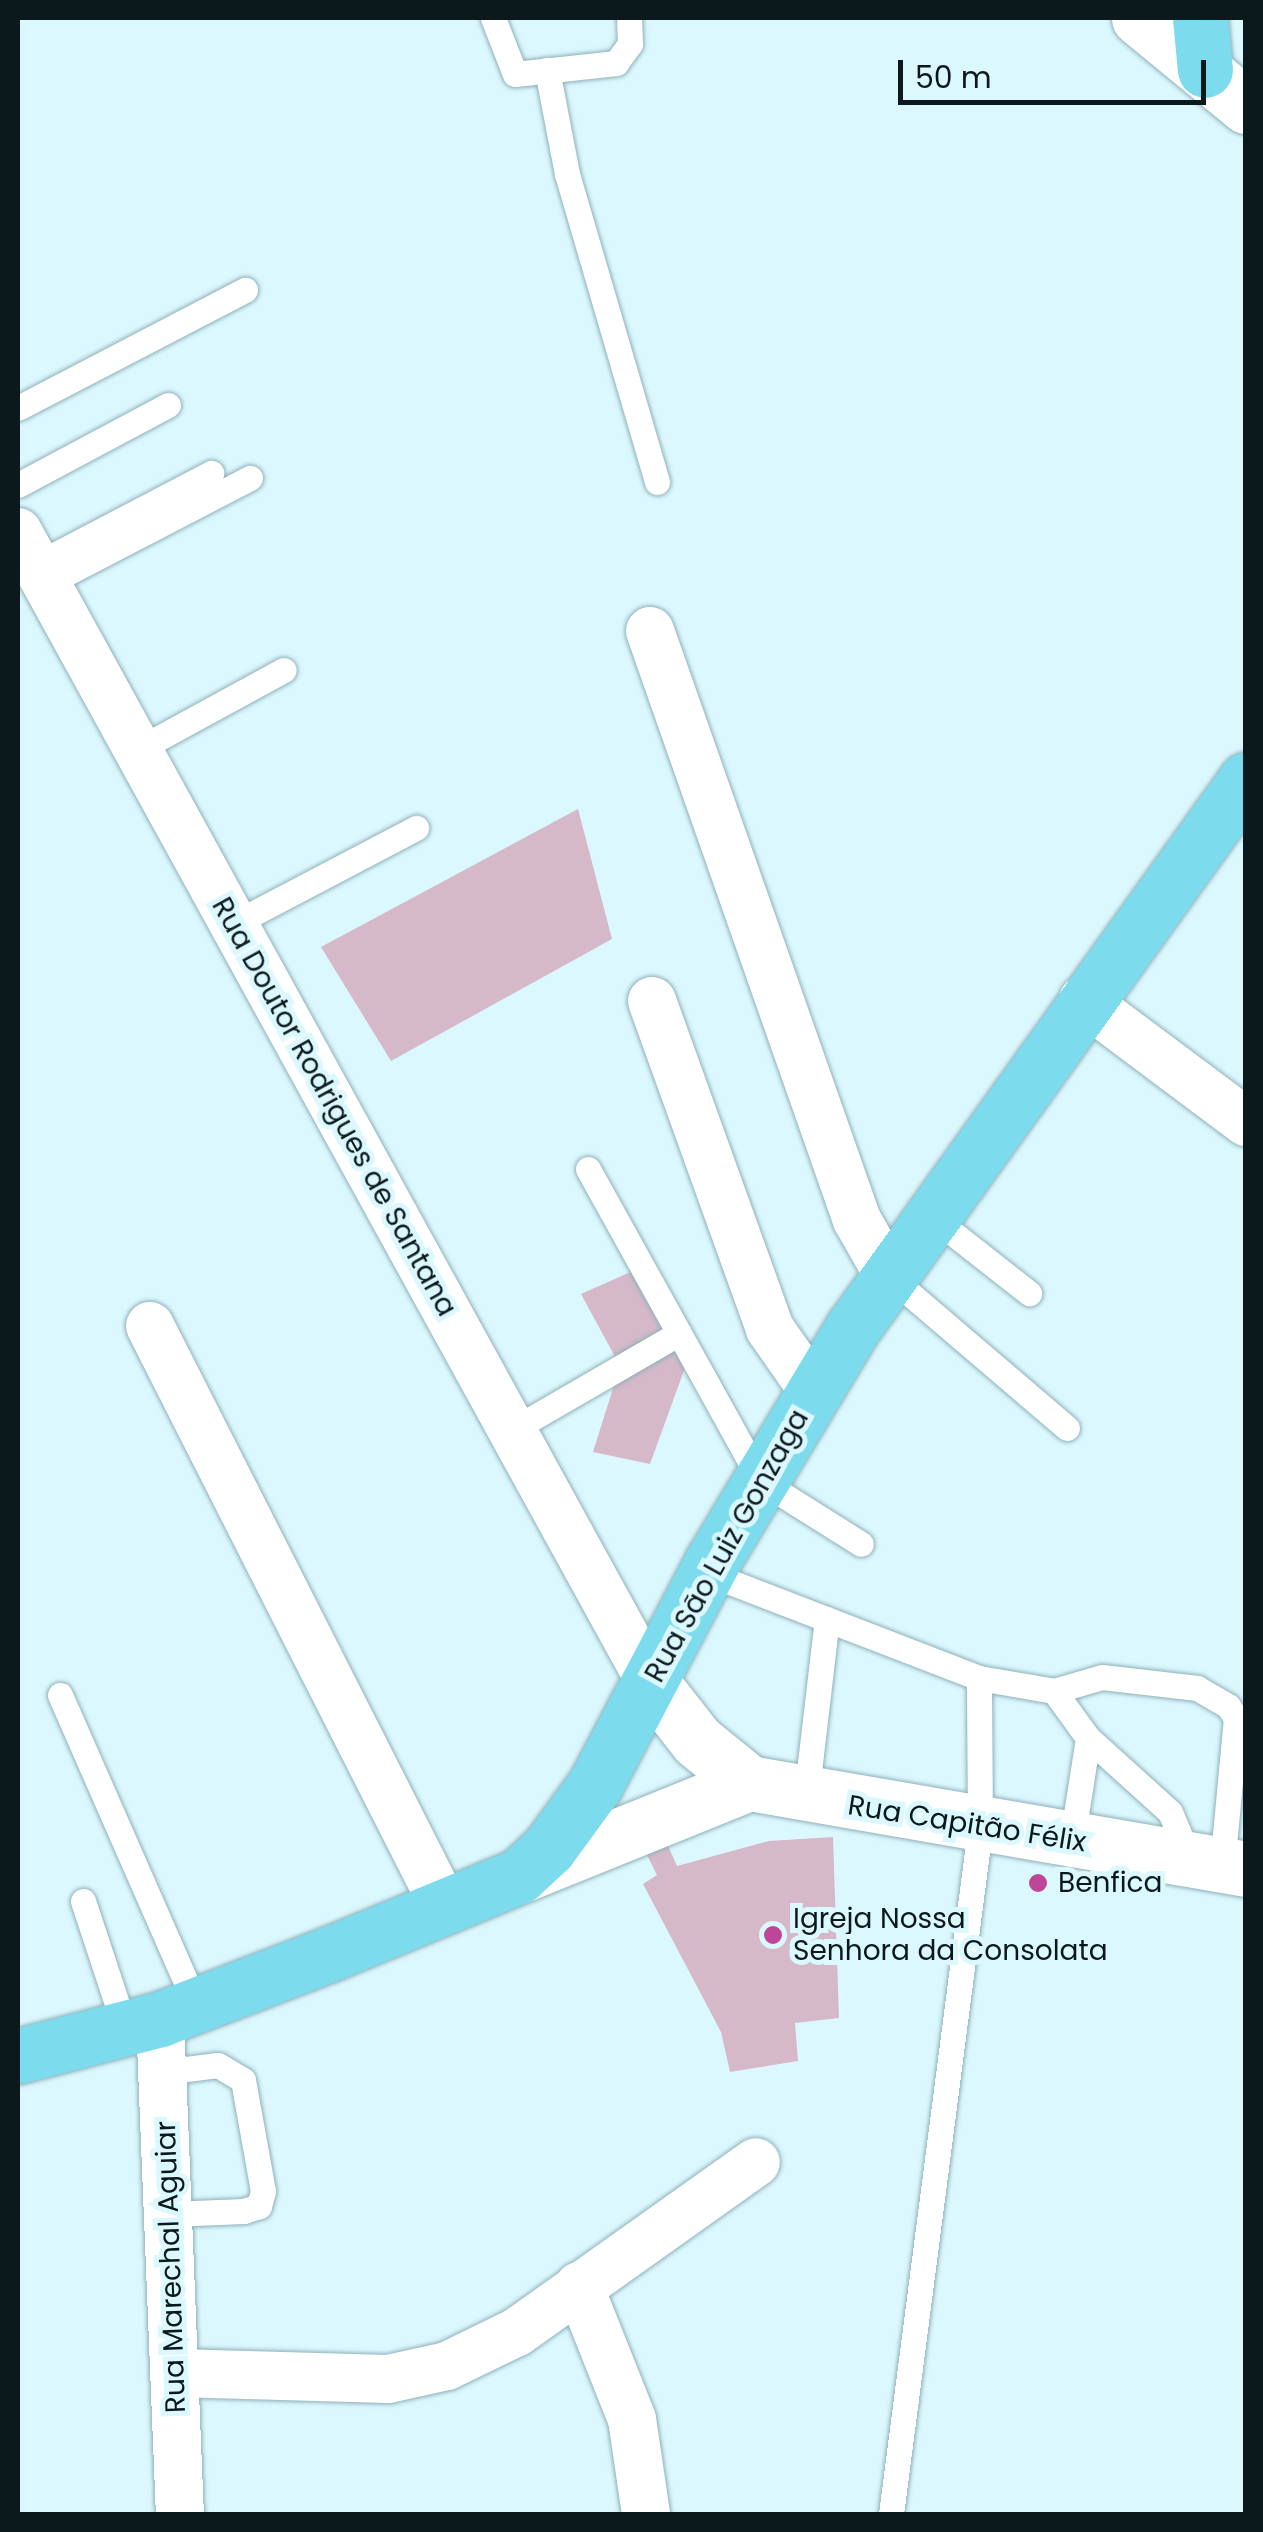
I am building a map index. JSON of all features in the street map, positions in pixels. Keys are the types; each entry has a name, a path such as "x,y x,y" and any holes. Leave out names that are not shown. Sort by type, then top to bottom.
{"main road":[{"name":"Rua São Luiz Gonzaga","path":"18,2056 161,2031 519,1876 570,1825 707,1573 814,1392 889,1276 1246,780"}],"street":[{"path":"1139,18 1202,44 1246,106"},
{"name":"Rua Doutor Rodrigues de Santana","path":"33,560 650,1681"},
{"path":"650,631 857,1220 889,1276"},
{"path":"1084,1000 1246,1122"},
{"path":"652,1001 770,1329 814,1392"},
{"path":"150,1326 444,1906"},
{"name":"Rua Capitão Félix","path":"650,1681 697,1741 750,1783 980,1829 1219,1865"},
{"path":"519,1876 750,1783"},
{"name":"Rua Marechal Aguiar","path":"161,2031 180,2514"},
{"path":"176,2374 388,2379 432,2370 517,2332 756,2162"},
{"path":"579,2286 632,2420 646,2514"}],"lane":[{"path":"493,18 507,68 547,70 616,63 630,44 630,18"},
{"path":"547,70 567,174 657,482"},
{"path":"18,408 245,290"},
{"path":"18,485 168,405"},
{"path":"33,560 211,473"},
{"path":"33,560 250,478"},
{"path":"137,750 284,670"},
{"path":"233,924 416,828"},
{"path":"588,1168 761,1481 861,1544"},
{"path":"931,1216 1029,1293"},
{"path":"889,1276 1067,1428"},
{"path":"512,1430 679,1332"},
{"path":"707,1573 979,1678 1054,1690 1102,1677 1197,1688 1228,1706 1236,1718 1219,1865"},
{"path":"806,1796 827,1620"},
{"path":"891,2514 980,1829 979,1678"},
{"path":"1054,1690 1088,1738 1170,1812 1219,1865"},
{"path":"60,1695 161,2031"},
{"path":"1072,1840 1088,1738"},
{"path":"82,1901 161,2031 243,2080 263,2192 258,2206 244,2211 169,2214"}],"building":[{"path":"578,809 612,939 391,1061 321,947"},
{"path":"635,1270 686,1365 650,1464 593,1452 620,1366 581,1294"},
{"name":"Igreja Nossa Senhora da Consolata","path":"662,1832 677,1866 769,1841 833,1837 839,2018 795,2023 798,2061 730,2072 721,2032 643,1884 657,1875 641,1843"}],"place":[{"name":"Benfica","path":"1038,1883"},
{"name":"Igreja Nossa Senhora da Consolata","path":"773,1935"}]}
